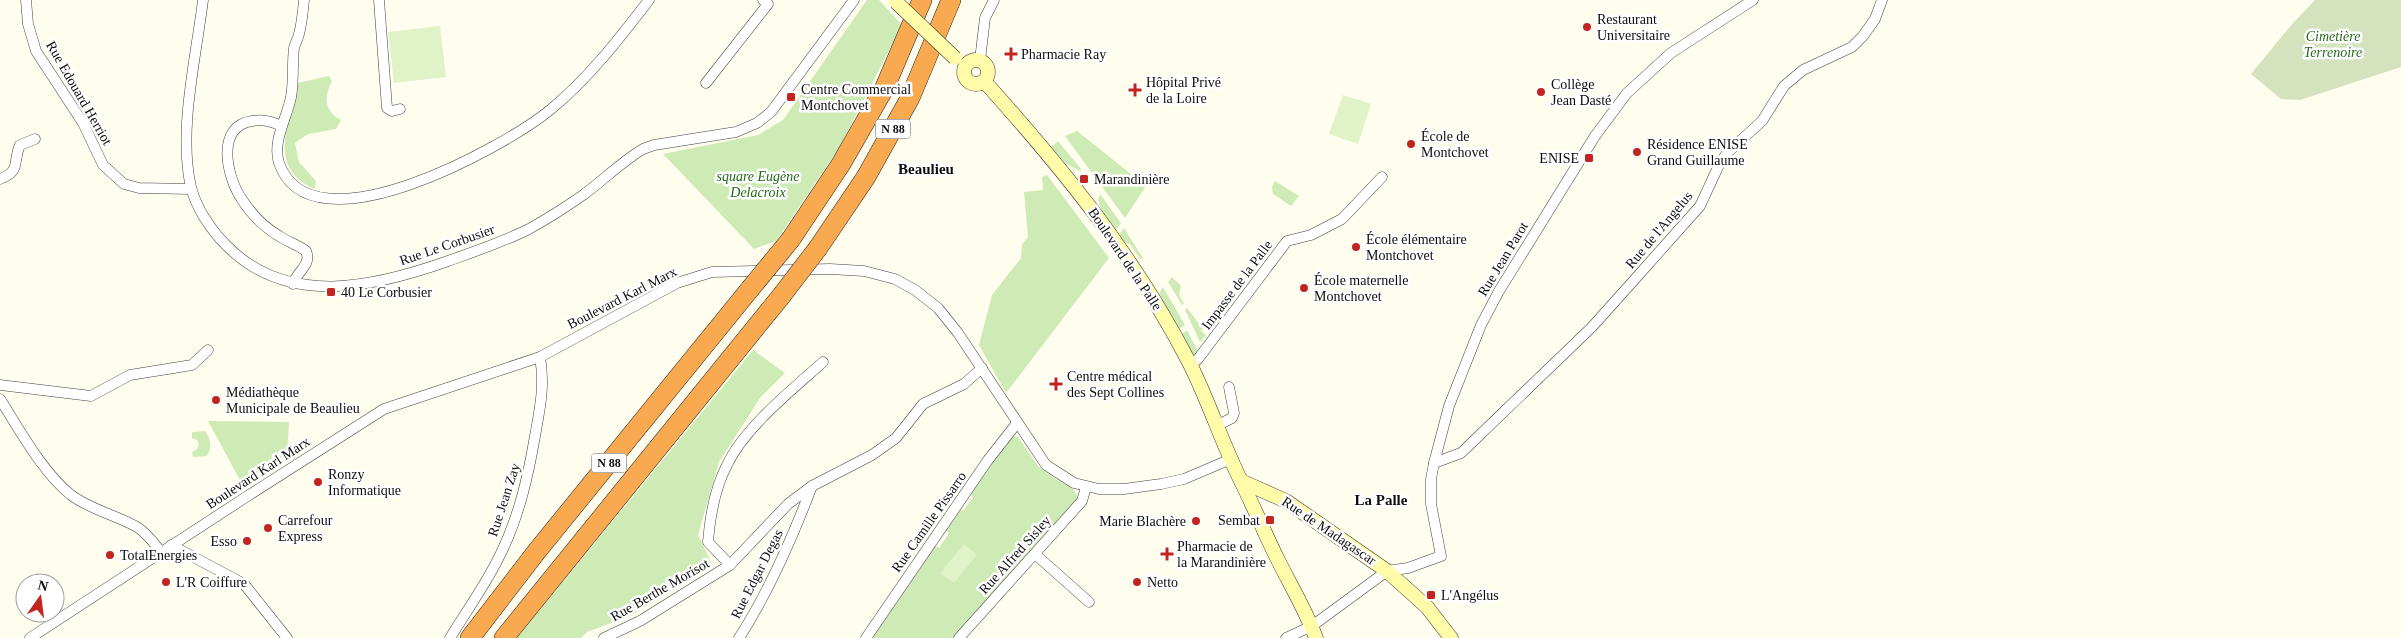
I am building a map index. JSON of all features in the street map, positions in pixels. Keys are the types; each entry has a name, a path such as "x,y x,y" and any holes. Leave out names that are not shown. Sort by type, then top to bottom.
{"highway":[{"name":"N 88","path":"470,638 537,551 791,239 842,164 885,86 922,0"},
{"name":"N 88","path":"504,638 818,248 866,178 910,98 951,0"}],"street":[{"name":"Rue Edouard Herriot","path":"26,0 28,24 36,51 83,123 103,165 124,184 139,188 191,190"},
{"name":"Rue Le Corbusier","path":"203,0 186,143 191,190 210,225 232,251 263,273 293,284 341,287 376,282 418,272 497,244 529,228 583,195 643,149 654,145 736,132 757,124 771,112 854,0"},
{"path":"304,0 299,35 294,45 291,96 278,142 279,163 290,181 304,192 317,198 330,200 386,191 452,169 523,130 578,86 606,56 648,0"},
{"path":"379,0 386,108 392,110 400,109"},
{"path":"706,83 768,4 763,0"},
{"path":"980,60 985,18 994,0"},
{"name":"Rue Jean Parot","path":"1387,571 1408,568 1441,556 1431,504 1431,479 1449,406 1498,290 1595,136 1627,93 1653,68 1692,38 1753,0"},
{"name":"Rue de l'Angelus","path":"1434,464 1461,453 1592,326 1700,206 1718,165 1727,153 1762,121 1784,86 1803,70 1852,47 1863,36 1875,18 1882,0"},
{"path":"895,1 960,62 964,76 970,83 976,84 984,81 988,76 988,67 980,60 960,62"},
{"name":"Boulevard de la Palle","path":"984,81 1058,164 1114,238 1151,295 1191,365 1241,481 1314,632"},
{"path":"281,126 266,120 242,124 231,134 227,152 232,180 250,212 265,226 306,251 309,257 307,263 297,273 293,284"},
{"path":"0,179 12,174 16,168 20,144 35,139"},
{"name":"Impasse de la Palle","path":"1191,365 1198,359 1286,241 1311,235 1342,219 1382,178"},
{"name":"Boulevard Karl Marx","path":"30,638 384,410 540,357 677,283 712,272 830,269 864,271 895,279 915,290 938,308 982,368 1046,465 1061,476 1086,487 1124,489 1162,484 1184,479 1231,459"},
{"path":"0,385 91,396 130,375 192,365 208,350"},
{"name":"Rue Jean Zay","path":"450,638 501,554 519,508 530,463 541,403 543,379 540,357"},
{"name":"Rue Berthe Morisot","path":"730,565 708,542 710,513 727,464 754,426 823,362"},
{"path":"812,486 880,449 896,438 923,404 964,384 982,368"},
{"path":"1216,426 1228,421 1234,413 1229,387"},
{"path":"0,399 50,474 71,494 96,509 137,527 150,537 162,552"},
{"name":"Rue Camille Pissarro","path":"866,638 988,460 1017,423"},
{"name":"Rue de Madagascar","path":"1241,481 1286,501 1387,571 1428,607 1451,638"},
{"name":"Rue Berthe Morisot","path":"604,638 640,621 730,565 780,512 812,486"},
{"name":"Rue Edgar Degas","path":"739,638 762,603 812,486"},
{"name":"Rue Alfred Sisley","path":"959,638 1082,502 1086,487"},
{"name":"Rue Edgar Degas","path":"780,512 788,514 798,522"},
{"path":"172,545 244,584 287,638"},
{"path":"1034,554 1088,602"},
{"path":"1286,638 1314,632 1387,571"}],"green space":[{"name":"square Eugène Delacroix","path":"867,0 879,0 902,25 839,148 776,241 754,249 663,154 758,135 783,120"},
{"name":"Cimetière Terrenoire","path":"2315,0 2401,0 2401,67 2300,100 2281,99 2251,74 2293,23"},
{"path":"440,26 446,77 394,83 388,32"},
{"path":"329,76 332,81 327,103 331,112 341,120 336,129 308,134 295,143 299,162 316,181 315,189 300,180 290,169 286,156 285,142 297,83"},
{"path":"1343,95 1371,104 1358,144 1329,134"},
{"path":"1077,131 1146,186 1125,218 1065,136"},
{"path":"1058,141 1082,170 1080,171 1065,163 1051,147"},
{"path":"1047,175 1109,258 1006,393 979,345 992,295 1021,258 1022,244 1028,237 1024,192 1043,190 1042,177"},
{"path":"1275,181 1299,196 1291,206 1273,194 1272,187"},
{"path":"1100,194 1121,223 1115,231 1102,213 1098,200"},
{"path":"1124,228 1143,258 1140,259 1130,244 1124,242 1118,236"},
{"path":"1172,277 1181,286 1179,294 1184,304 1182,305 1168,282"},
{"path":"1163,287 1185,325 1179,329 1158,295"},
{"path":"1187,308 1203,329 1201,331 1206,335 1200,342 1185,310"},
{"path":"1187,330 1198,351 1195,355 1192,355 1181,335"},
{"path":"753,350 785,373 760,398 719,462 698,535 713,566 630,616 587,632 581,638 517,638"},
{"path":"208,421 289,422 287,454 242,484"},
{"path":"205,431 209,437 209,453 207,456 193,457 192,452 197,449 199,444 197,440 192,438 192,432"},
{"path":"1012,436 1018,437 1038,466 1073,489 1077,495 1076,502 955,638 870,638 934,545 939,548 949,533 945,530 959,509 963,511 973,497 970,494"},
{"path":"964,544 977,555 954,583 940,573"}],"place":[{"name":"Restaurant Universitaire","path":"1587,27"},
{"name":"Pharmacie Ray","path":"1011,54"},
{"name":"Hôpital Privé de la Loire","path":"1135,90"},
{"name":"Collège Jean Dasté","path":"1541,92"},
{"name":"Centre Commercial Montchovet","path":"791,97"},
{"name":"École de Montchovet","path":"1411,144"},
{"name":"Résidence ENISE Grand Guillaume","path":"1637,152"},
{"name":"ENISE","path":"1589,158"},
{"name":"Marandinière","path":"1084,179"},
{"name":"École élémentaire Montchovet","path":"1356,247"},
{"name":"École maternelle Montchovet","path":"1304,288"},
{"name":"40 Le Corbusier","path":"331,292"},
{"name":"Centre médical des Sept Collines","path":"1056,384"},
{"name":"Médiathèque Municipale de Beaulieu","path":"216,400"},
{"name":"Ronzy Informatique","path":"318,482"},
{"name":"Sembat","path":"1270,520"},
{"name":"Marie Blachère","path":"1196,521"},
{"name":"Carrefour Express","path":"268,528"},
{"name":"Esso","path":"247,541"},
{"name":"Pharmacie de la Marandinière","path":"1167,554"},
{"name":"TotalEnergies","path":"110,555"},
{"name":"L'R Coiffure","path":"166,582"},
{"name":"Netto","path":"1137,582"},
{"name":"L'Angélus","path":"1431,595"}],"district":[{"name":"Beaulieu","path":"926,169"},
{"name":"La Palle","path":"1381,500"}]}
